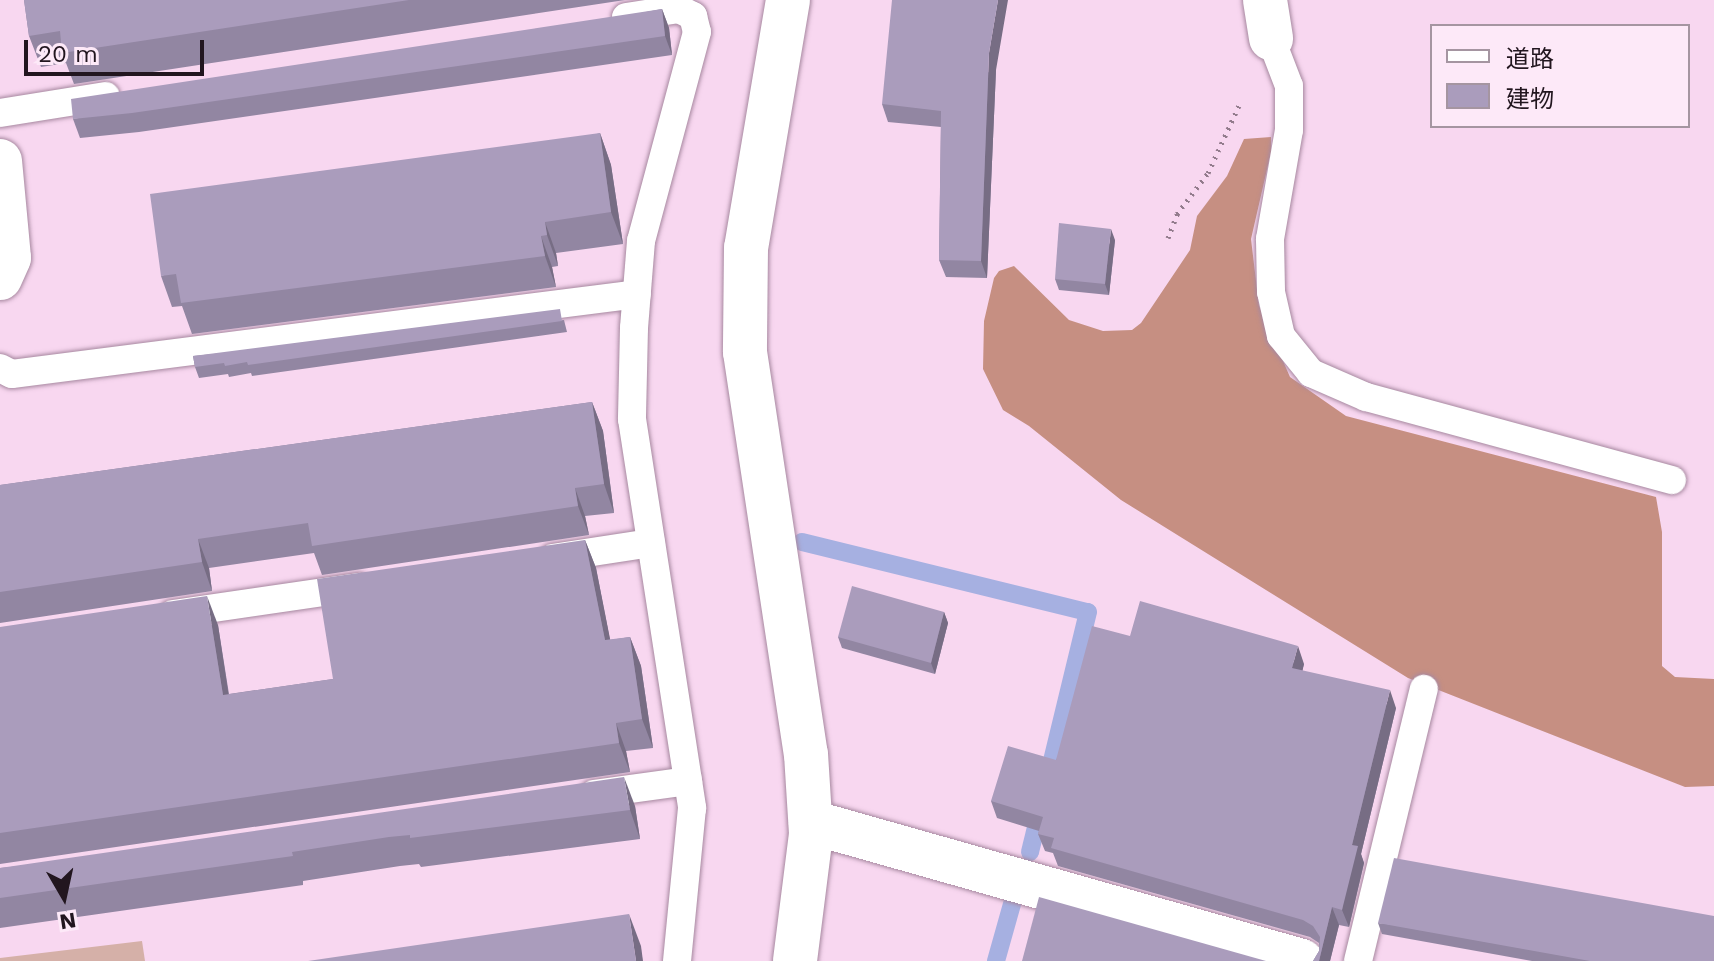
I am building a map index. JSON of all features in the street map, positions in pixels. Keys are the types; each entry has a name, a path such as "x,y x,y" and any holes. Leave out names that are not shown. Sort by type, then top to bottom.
{"street":[{"path":"788,0 746,248 745,352 806,754 811,822 795,961"},
{"path":"0,161 9,258 0,278"},
{"path":"811,822 1302,961"}],"lane":[{"path":"600,21 679,9 693,16 697,32 641,241 632,419 692,808 677,961"},
{"path":"1268,20 1289,86 1289,130 1270,239 1271,292 1281,336 1311,373 1366,397 1672,480"},
{"path":"0,113 127,93"},
{"path":"0,368 12,374 637,294"},
{"path":"527,561 651,543"},
{"path":"140,619 388,582"},
{"path":"1358,961 1424,689"},
{"path":"563,799 688,781"}],"path":[{"path":"1168,238 1177,214 1208,173 1268,20"}],"shaded area":[{"path":"1271,137 1271,152 1251,239 1259,306 1290,377 1346,416 1656,497 1662,532 1662,666 1675,677 1714,679 1714,786 1685,787 1408,678 1121,500 1029,426 1003,410 983,369 984,321 994,278 999,271 1014,266 1069,320 1103,331 1132,330 1141,323 1190,250 1197,216 1227,176 1244,139"},
{"path":"142,941 145,961 0,961 0,958"}],"building":[{"path":"24,0 409,0 62,53 60,31 29,36"},
{"path":"892,0 998,0 989,53 981,261 939,260 941,111 882,104"},
{"path":"662,9 665,36 73,119 71,99"},
{"path":"600,133 611,212 545,222 547,235 541,236 545,256 181,303 176,274 161,276 150,194"},
{"path":"1059,223 1111,229 1105,284 1055,279"},
{"path":"560,309 562,321 248,365 247,362 195,367 193,356"},
{"path":"592,402 604,484 575,488 578,506 312,546 308,523 198,539 202,562 0,592 0,485"},
{"path":"585,540 605,640 630,637 642,719 616,723 619,743 0,833 0,627 207,596 223,695 333,679 317,579"},
{"path":"852,586 944,612 931,663 838,637"},
{"path":"1140,601 1298,646 1292,668 1390,690 1352,845 1358,846 1342,910 1332,907 1319,961 1313,961 1319,951 1320,937 1313,926 1303,920 1051,848 1054,838 1038,834 1043,817 991,801 1008,746 1056,760 1092,626 1130,636"},
{"path":"624,777 630,810 410,838 410,835 389,837 292,852 293,856 0,898 0,868"},
{"path":"1394,858 1714,916 1714,961 1590,961 1378,923"},
{"path":"1039,897 1266,961 1022,961"},
{"path":"629,914 636,961 308,961"}],"waterway":[{"path":"802,542 1088,612 1047,782"},
{"path":"1030,852 1041,807"},
{"path":"996,961 1012,904"}]}
